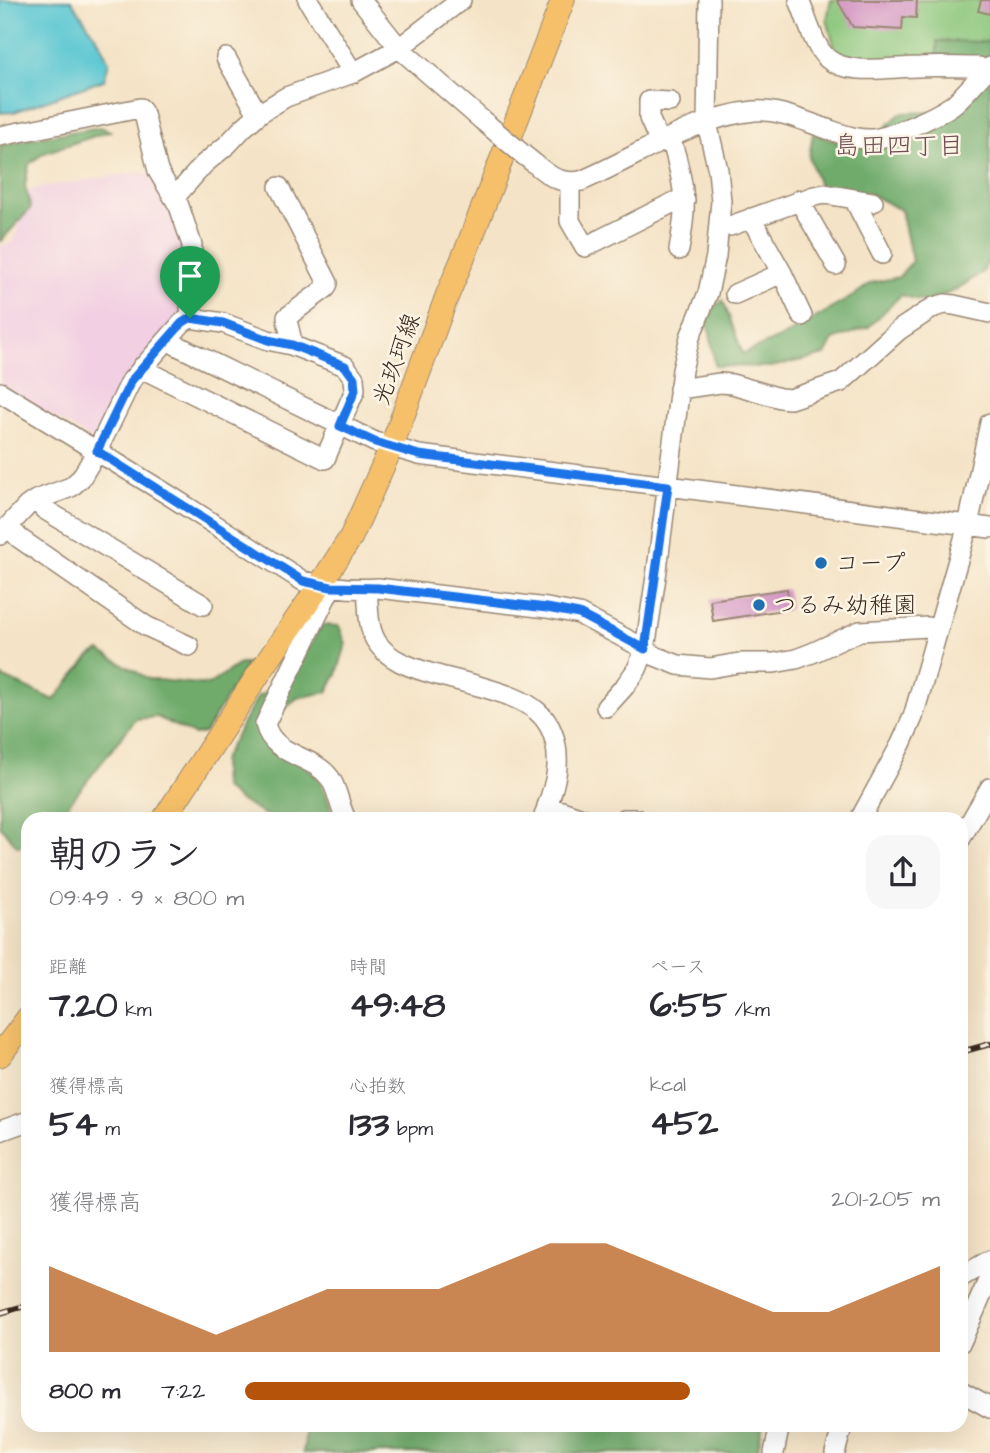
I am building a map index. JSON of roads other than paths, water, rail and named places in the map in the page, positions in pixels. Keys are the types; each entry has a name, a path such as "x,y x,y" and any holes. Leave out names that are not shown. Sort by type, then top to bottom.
{"main road":[{"name":"光玖珂線","path":"169,812 283,637 326,586 351,537 391,448 447,296 563,0"},
{"path":"0,1055 21,1027"}],"street":[{"path":"308,0 354,73"},
{"path":"361,0 399,48 525,156 559,181 570,183 593,176 697,125 743,113 758,111 788,115 852,137 873,139 888,135 955,104 988,70 979,67 858,69 841,66 826,58 817,44 799,0"},
{"path":"175,198 204,164 260,113 286,97 354,73 399,48 461,0"},
{"path":"606,707 637,669 645,649 679,389 690,337 708,293 720,226 718,170 707,123 709,0"},
{"path":"226,58 260,113"},
{"path":"670,102 649,101 649,118 665,140 674,146 684,188 685,215 679,250"},
{"path":"0,136 140,108 144,114 158,171 179,206 192,245 190,318"},
{"path":"570,183 570,220 585,247 674,202 685,201"},
{"path":"279,187 328,283 326,288 287,317 293,338 292,345"},
{"path":"720,226 730,226 799,200 825,194 865,201 857,205 883,254"},
{"path":"799,200 836,265"},
{"path":"751,218 782,273 802,316"},
{"path":"735,295 782,273"},
{"path":"679,389 720,383 732,384 790,399 841,382 899,330 934,307 945,304 990,313"},
{"path":"142,367 324,459 355,390 354,378 345,366 292,345 268,340 223,323 190,318 182,323 142,367 131,381 81,478 71,487 27,506 4,531 19,538 146,626 190,646"},
{"path":"168,339 340,426 391,448 419,455 990,528"},
{"path":"0,392 303,581 326,586 378,588 579,614 655,656 678,665 710,668 796,659 860,631 928,627 938,629"},
{"path":"864,812 913,717 968,525 990,424"},
{"path":"36,500 44,509 203,605"},
{"path":"326,586 265,724 267,733 275,744 314,765 329,777 343,812"},
{"path":"367,589 369,621 376,641 391,657 408,666 507,694 542,714 552,731 557,769 545,812"},
{"path":"968,826 990,788"},
{"path":"0,1131 21,1124"},
{"path":"968,1273 990,1260"},
{"path":"968,1326 990,1276"},
{"path":"968,1396 990,1408"},
{"path":"774,1453 778,1432"},
{"path":"835,1453 841,1432"}],"water":[{"path":"0,0 71,0 100,43 109,62 104,80 14,112 0,113"}],"railway":[{"path":"968,1050 990,1044"},
{"path":"0,1313 21,1307"}],"place":[{"name":"コープ","path":"821,563"},
{"name":"つるみ幼稚園","path":"759,605"}],"district":[{"name":"島田四丁目","path":"899,145"}]}
